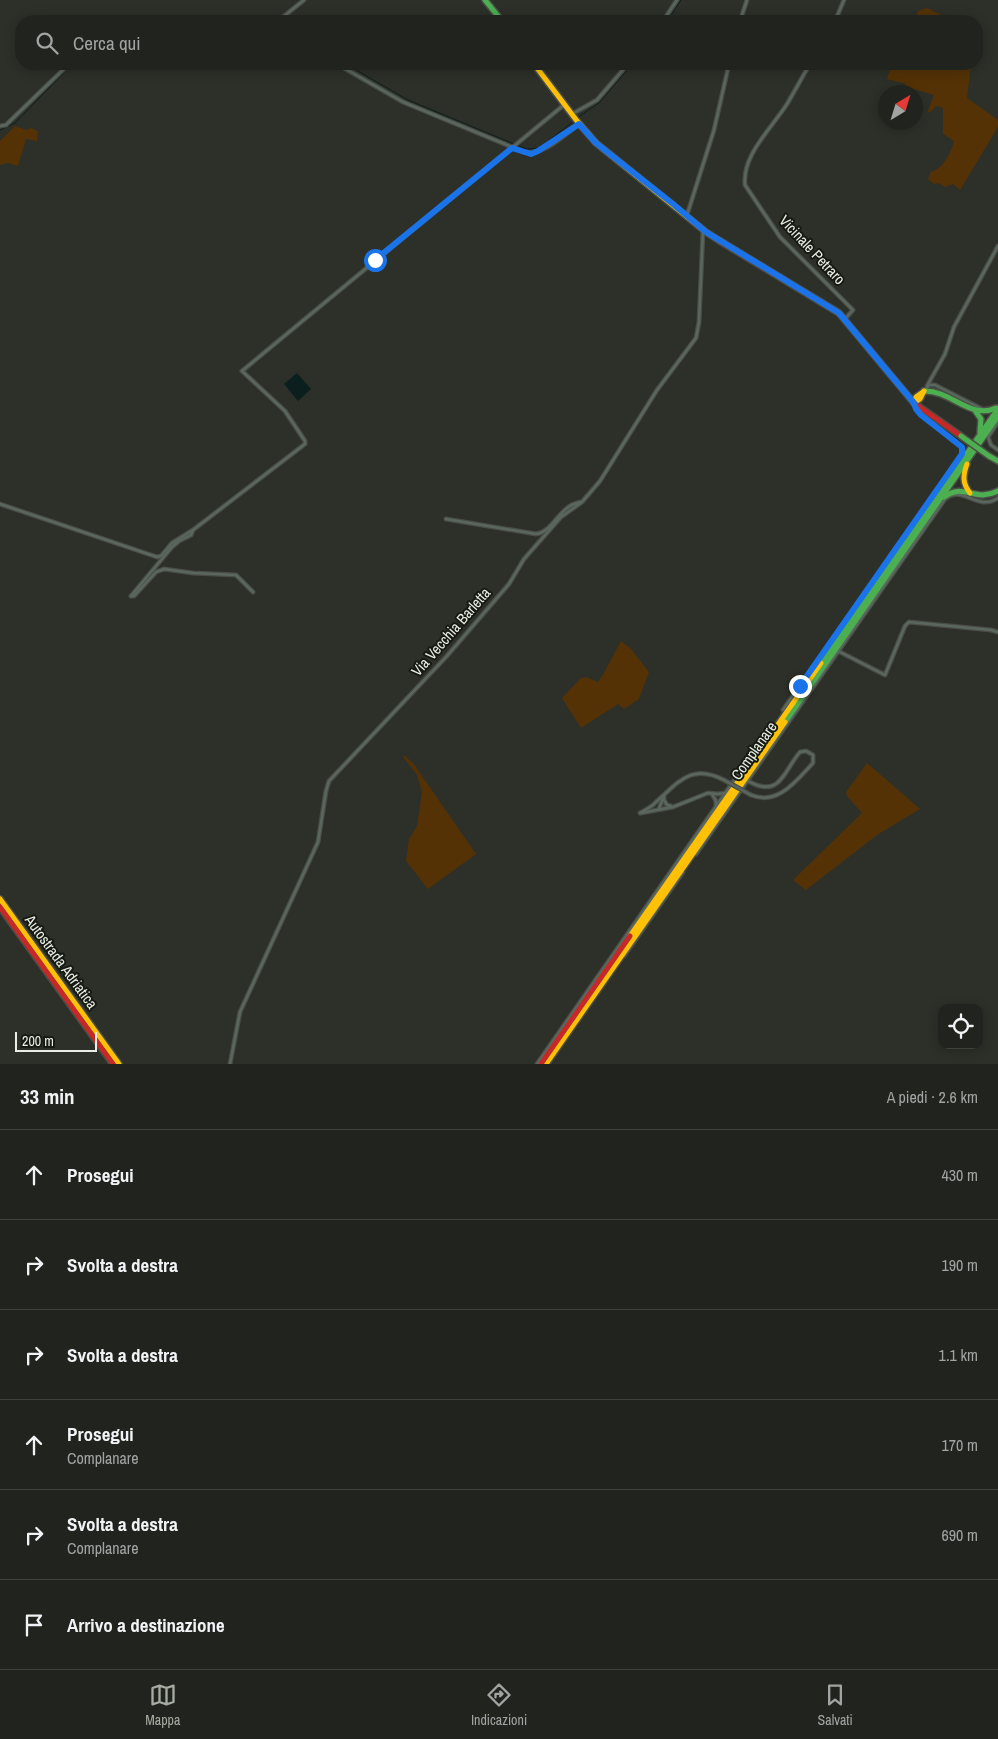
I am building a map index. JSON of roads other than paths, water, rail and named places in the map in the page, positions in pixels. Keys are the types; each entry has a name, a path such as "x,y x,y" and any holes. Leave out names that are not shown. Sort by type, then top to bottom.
{"main road":[{"path":"485,0 497,15"},
{"path":"539,70 596,143 687,215 703,230 831,307 845,319 914,403 998,462"},
{"path":"914,403 924,390 934,389 974,410 987,413 998,407"},
{"path":"908,397 918,398"},
{"path":"918,398 921,409"},
{"path":"539,1064 998,407"},
{"path":"972,446 981,427 981,420 974,410"},
{"path":"547,1064 998,416"},
{"path":"970,456 963,474 963,482 973,495"},
{"path":"929,514 950,492 956,490 985,497 991,496 998,491"},
{"name":"Autostrada Adriatica","path":"0,899 119,1064"},
{"name":"Autostrada Adriatica","path":"0,907 113,1064"}],"street":[{"path":"285,15 304,0"},
{"path":"667,15 677,0"},
{"path":"742,15 747,0"},
{"path":"838,15 844,0"},
{"path":"0,126 11,120 63,70"},
{"path":"348,70 404,102 531,154 538,151 597,100 623,70"},
{"path":"687,215 714,130 728,70"},
{"name":"Vicinale Petraro","path":"807,70 787,104 749,158 744,176 745,185 780,237 853,310 845,319"},
{"path":"0,504 157,557 160,556 172,543 193,530 305,444 305,441 285,411 242,371 565,104"},
{"name":"Via Vecchia Barletta","path":"230,1064 240,1012 318,842 329,781 446,657 516,574 524,559 561,517 582,502 600,481 657,390 696,338 698,333 703,230"},
{"path":"924,390 946,354 954,327 998,246"},
{"path":"924,390 935,385 984,410 998,407"},
{"name":"Complanare","path":"783,710 962,454 962,447 921,415 914,403"},
{"path":"998,422 988,437 991,445 998,450"},
{"name":"Complanare","path":"547,1064 945,499 949,496 961,494 979,502 987,503 998,498"},
{"path":"446,518 540,534 570,506 582,502"},
{"path":"193,530 192,535 175,544 162,558 132,597 156,572 164,569 193,573 236,574 253,592"},
{"path":"838,651 885,675 905,626 909,622 998,632"},
{"name":"Complanare","path":"539,1064 716,808 762,739 764,732"},
{"path":"728,789 722,794 702,795 673,807 640,813 656,803 683,778 693,774 709,774 751,795 764,798 773,797 780,794 813,763 813,755 806,750 800,752 773,786 767,788 748,780"},
{"path":"664,794 664,800 667,805 673,807"},
{"path":"658,810 664,794"},
{"path":"712,794 722,799"},
{"path":"712,794 716,800 716,808"},
{"path":"656,803 658,810"}],"water":[{"path":"297,373 311,389 298,401 284,384"}],"waterway":[{"path":"671,15 681,0"},
{"path":"0,130 15,123 66,70"},
{"path":"356,70 408,100 514,144"},
{"path":"577,118 599,103 627,70"},
{"path":"517,145 527,149 539,148 574,121"}]}
